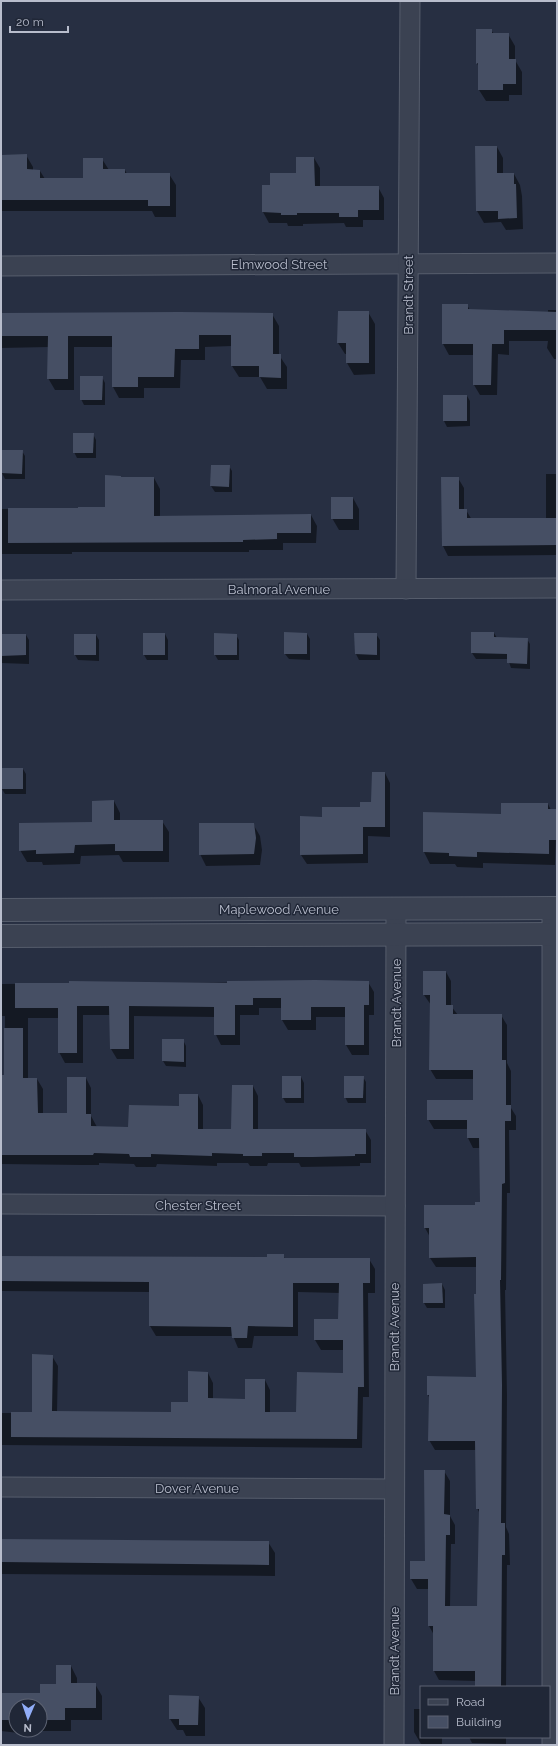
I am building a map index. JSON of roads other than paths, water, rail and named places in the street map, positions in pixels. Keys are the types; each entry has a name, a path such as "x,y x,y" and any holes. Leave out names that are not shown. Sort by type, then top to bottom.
{"street":[{"name":"Brandt Street","path":"406,589 410,1"},
{"name":"Elmwood Street","path":"1,266 557,263"},
{"name":"Balmoral Avenue","path":"1,590 557,588"},
{"name":"Maplewood Avenue","path":"5,910 554,908"},
{"path":"552,1745 554,908"},
{"name":"Brandt Avenue","path":"394,1745 396,909"},
{"path":"5,910 5,936"},
{"name":"Maplewood Avenue","path":"5,936 554,934"},
{"name":"Chester Street","path":"1,1204 395,1206"},
{"name":"Dover Avenue","path":"1,1486 394,1489"}]}
